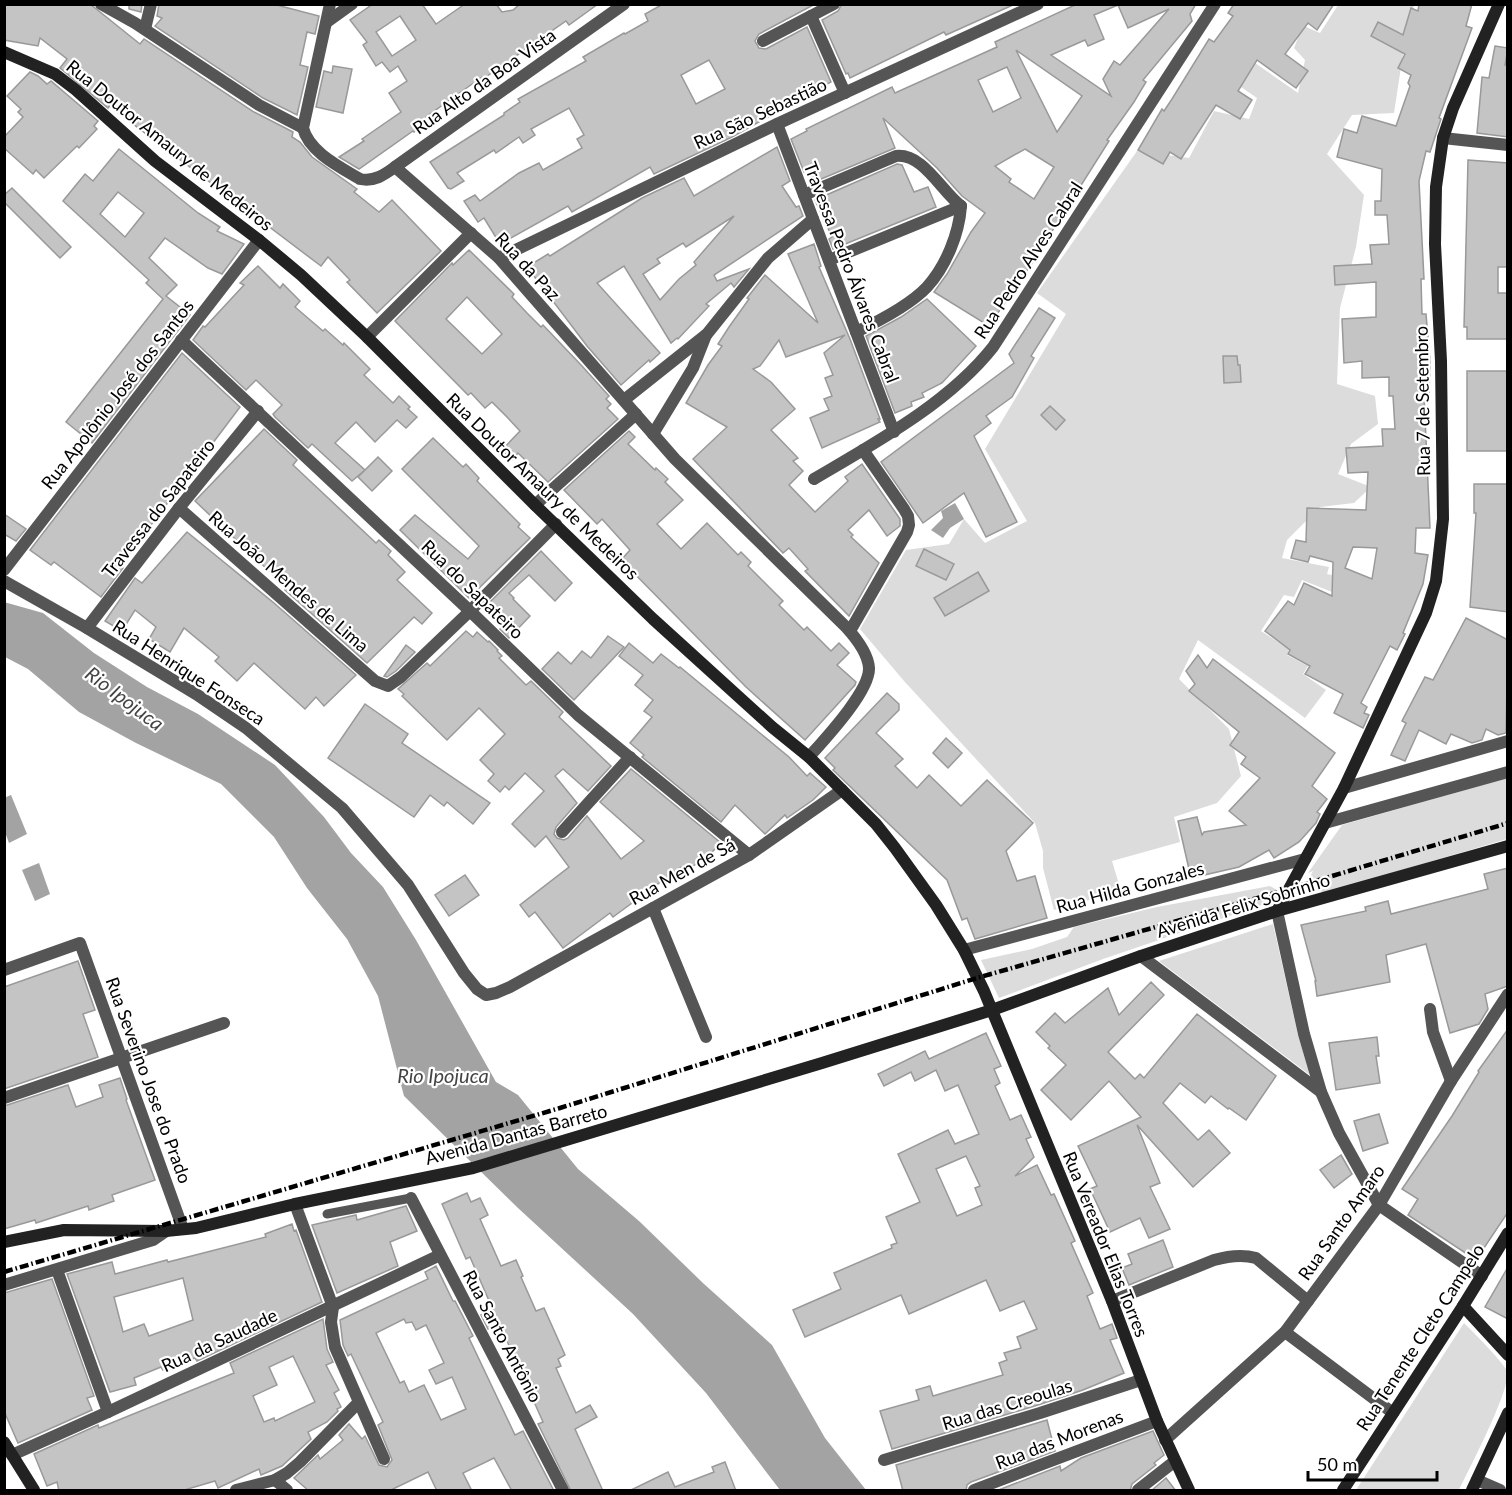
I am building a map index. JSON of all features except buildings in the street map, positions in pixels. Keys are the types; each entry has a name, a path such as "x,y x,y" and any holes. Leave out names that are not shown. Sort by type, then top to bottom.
{"main road":[{"name":"Rua 7 de Setembro","path":"1277,912 1344,788 1426,613 1436,580 1443,519 1441,361 1435,244 1436,187 1443,138 1453,108 1499,4"},
{"path":"1493,19 1508,16"},
{"name":"Rua Doutor Amaury de Medeiros","path":"4,52 55,74 155,161 301,275 653,619 810,758 876,824 895,848 936,905 964,950 992,1010"},
{"name":"Avenida Felix Sobrinho","path":"992,1010 1141,956 1277,912 1508,846"},
{"name":"Avenida Dantas Barreto","path":"4,1242 64,1230 166,1231 183,1229 473,1168 992,1010"},
{"name":"Rua Vereador Elias Torres","path":"992,1010 1112,1301 1157,1421 1189,1491"},
{"name":"Rua Tenente Cleto Campelo","path":"1343,1491 1508,1233"},
{"path":"1463,1306 1508,1355"},
{"path":"1474,1485 1507,1416"},
{"path":"4,1442 34,1491"}],"street":[{"path":"100,4 145,29 259,105 303,128"},
{"path":"145,29 151,4"},
{"path":"327,22 352,4"},
{"name":"Rua Alto da Boa Vista","path":"395,167 624,4"},
{"path":"763,41 834,4"},
{"name":"Rua São Sebastião","path":"499,258 777,124 1038,4"},
{"name":"Rua Pedro Alves Cabral","path":"814,479 894,432 970,374 993,347 1215,4"},
{"path":"327,5 327,22 303,128 305,136 314,146 360,179 377,178 395,167"},
{"path":"811,16 844,93"},
{"name":"Travessa Pedro Álvares Cabral","path":"777,124 894,432"},
{"path":"1443,138 1508,145"},
{"path":"804,195 896,156 911,157 961,206"},
{"name":"Rua da Paz","path":"395,167 499,258 675,459 850,631 867,659 868,677 848,710 810,758"},
{"path":"829,260 961,206"},
{"path":"856,332 906,303 926,288 945,262 960,219 961,206"},
{"path":"624,400 707,334 768,258 813,219"},
{"path":"367,337 471,233"},
{"name":"Rua Apolônio José dos Santos","path":"4,570 259,240"},
{"path":"654,434 693,368 707,334"},
{"name":"Rua do Sapateiro","path":"181,340 470,610 578,715 749,855"},
{"name":"Travessa do Sapateiro","path":"87,628 179,508 258,411"},
{"path":"536,506 636,414"},
{"path":"850,631 902,543 909,525 908,516 863,450"},
{"name":"Rua João Mendes de Lima","path":"179,508 375,681 384,686 392,685 470,610"},
{"path":"470,610 556,524"},
{"name":"Rua Henrique Fonseca","path":"4,581 196,694 237,722 342,808 408,885 460,968 477,989 486,994 496,993 533,974"},
{"path":"1344,788 1508,741"},
{"path":"562,832 630,757"},
{"path":"1325,823 1508,772"},
{"name":"Rua Men de Sá","path":"533,974 749,855 842,790"},
{"name":"Rua Hilda Gonzales","path":"964,950 1305,859"},
{"path":"653,908 706,1036"},
{"path":"1277,912 1304,1034 1321,1092 1339,1133 1379,1205 1482,1276"},
{"name":"Rua Severino Jose do Prado","path":"4,970 80,943 183,1229"},
{"path":"1141,956 1321,1092"},
{"name":"Rua Santo Amaro","path":"1165,1440 1285,1332 1379,1205 1451,1081 1508,994"},
{"path":"1431,1009 1433,1032 1451,1081"},
{"path":"4,1098 224,1023"},
{"name":"Rua Santo Antônio","path":"411,1198 563,1491"},
{"path":"295,1204 333,1307 332,1337 384,1460"},
{"path":"4,1285 153,1240 166,1231"},
{"name":"Rua da Saudade","path":"12,1455 333,1307 440,1255"},
{"path":"1112,1301 1214,1260 1228,1256 1247,1255 1265,1264 1308,1300"},
{"path":"57,1270 108,1412"},
{"path":"1285,1332 1393,1413"},
{"name":"Rua das Creoulas","path":"884,1460 1141,1380"},
{"path":"236,1491 275,1479 300,1462 358,1403"},
{"name":"Rua das Morenas","path":"974,1491 1157,1421"},
{"path":"1138,1491 1176,1461"},
{"path":"275,1479 287,1491"},
{"path":"1474,1485 1500,1491"}],"lane":[{"path":"327,1214 411,1198"}],"shaded area":[{"path":"1338,5 1414,5 1406,34 1394,113 1352,115 1327,154 1364,195 1356,247 1340,308 1337,384 1375,396 1378,424 1351,444 1338,474 1371,487 1354,503 1320,507 1287,540 1282,558 1329,567 1327,574 1340,577 1332,592 1302,580 1294,597 1284,595 1261,631 1289,649 1287,655 1308,666 1303,674 1326,690 1305,718 1198,640 1179,679 1229,729 1241,776 1217,803 1174,817 1180,842 1112,861 1121,891 1054,910 1043,868 1043,851 1035,823 904,681 860,629 906,550 949,544 964,519 985,543 1027,521 985,449 1066,314 1037,293 1137,151 1189,158 1214,111 1249,119 1257,98 1241,87 1255,63 1298,93 1305,60 1294,48 1298,38 1288,31 1297,23 1320,33"},
{"path":"1507,778 1507,839 1324,893 1314,887 1311,875 1313,871 1308,873 1342,825"},
{"path":"1270,886 1277,890 1279,896 1268,903 1103,959 999,998 981,960 1032,949 1067,937 1074,927 1157,907"},
{"path":"1273,924 1298,1035 1310,1075 1159,961"},
{"path":"1464,1323 1504,1367 1507,1371 1507,1380 1496,1411 1459,1490 1356,1490"}],"water":[{"path":"955,503 964,519 950,528 943,538 931,530 943,518 941,511"},
{"name":"Rio Ipojuca","path":"4,602 43,613 94,653 147,687 198,714 275,765 324,817 351,853 383,887 416,940 496,1082 518,1095 578,1169 639,1221 772,1345 825,1438 866,1490 780,1490 706,1393 633,1314 518,1208 404,1096 378,996 347,939 307,888 274,837 221,784 136,743 79,712 28,669 5,657"},
{"path":"11,795 27,834 9,843 5,832 4,798"},
{"path":"39,863 50,894 35,901 22,870"}],"railway":[{"path":"4,1272 560,1108 977,978 1289,889 1508,823"}]}
